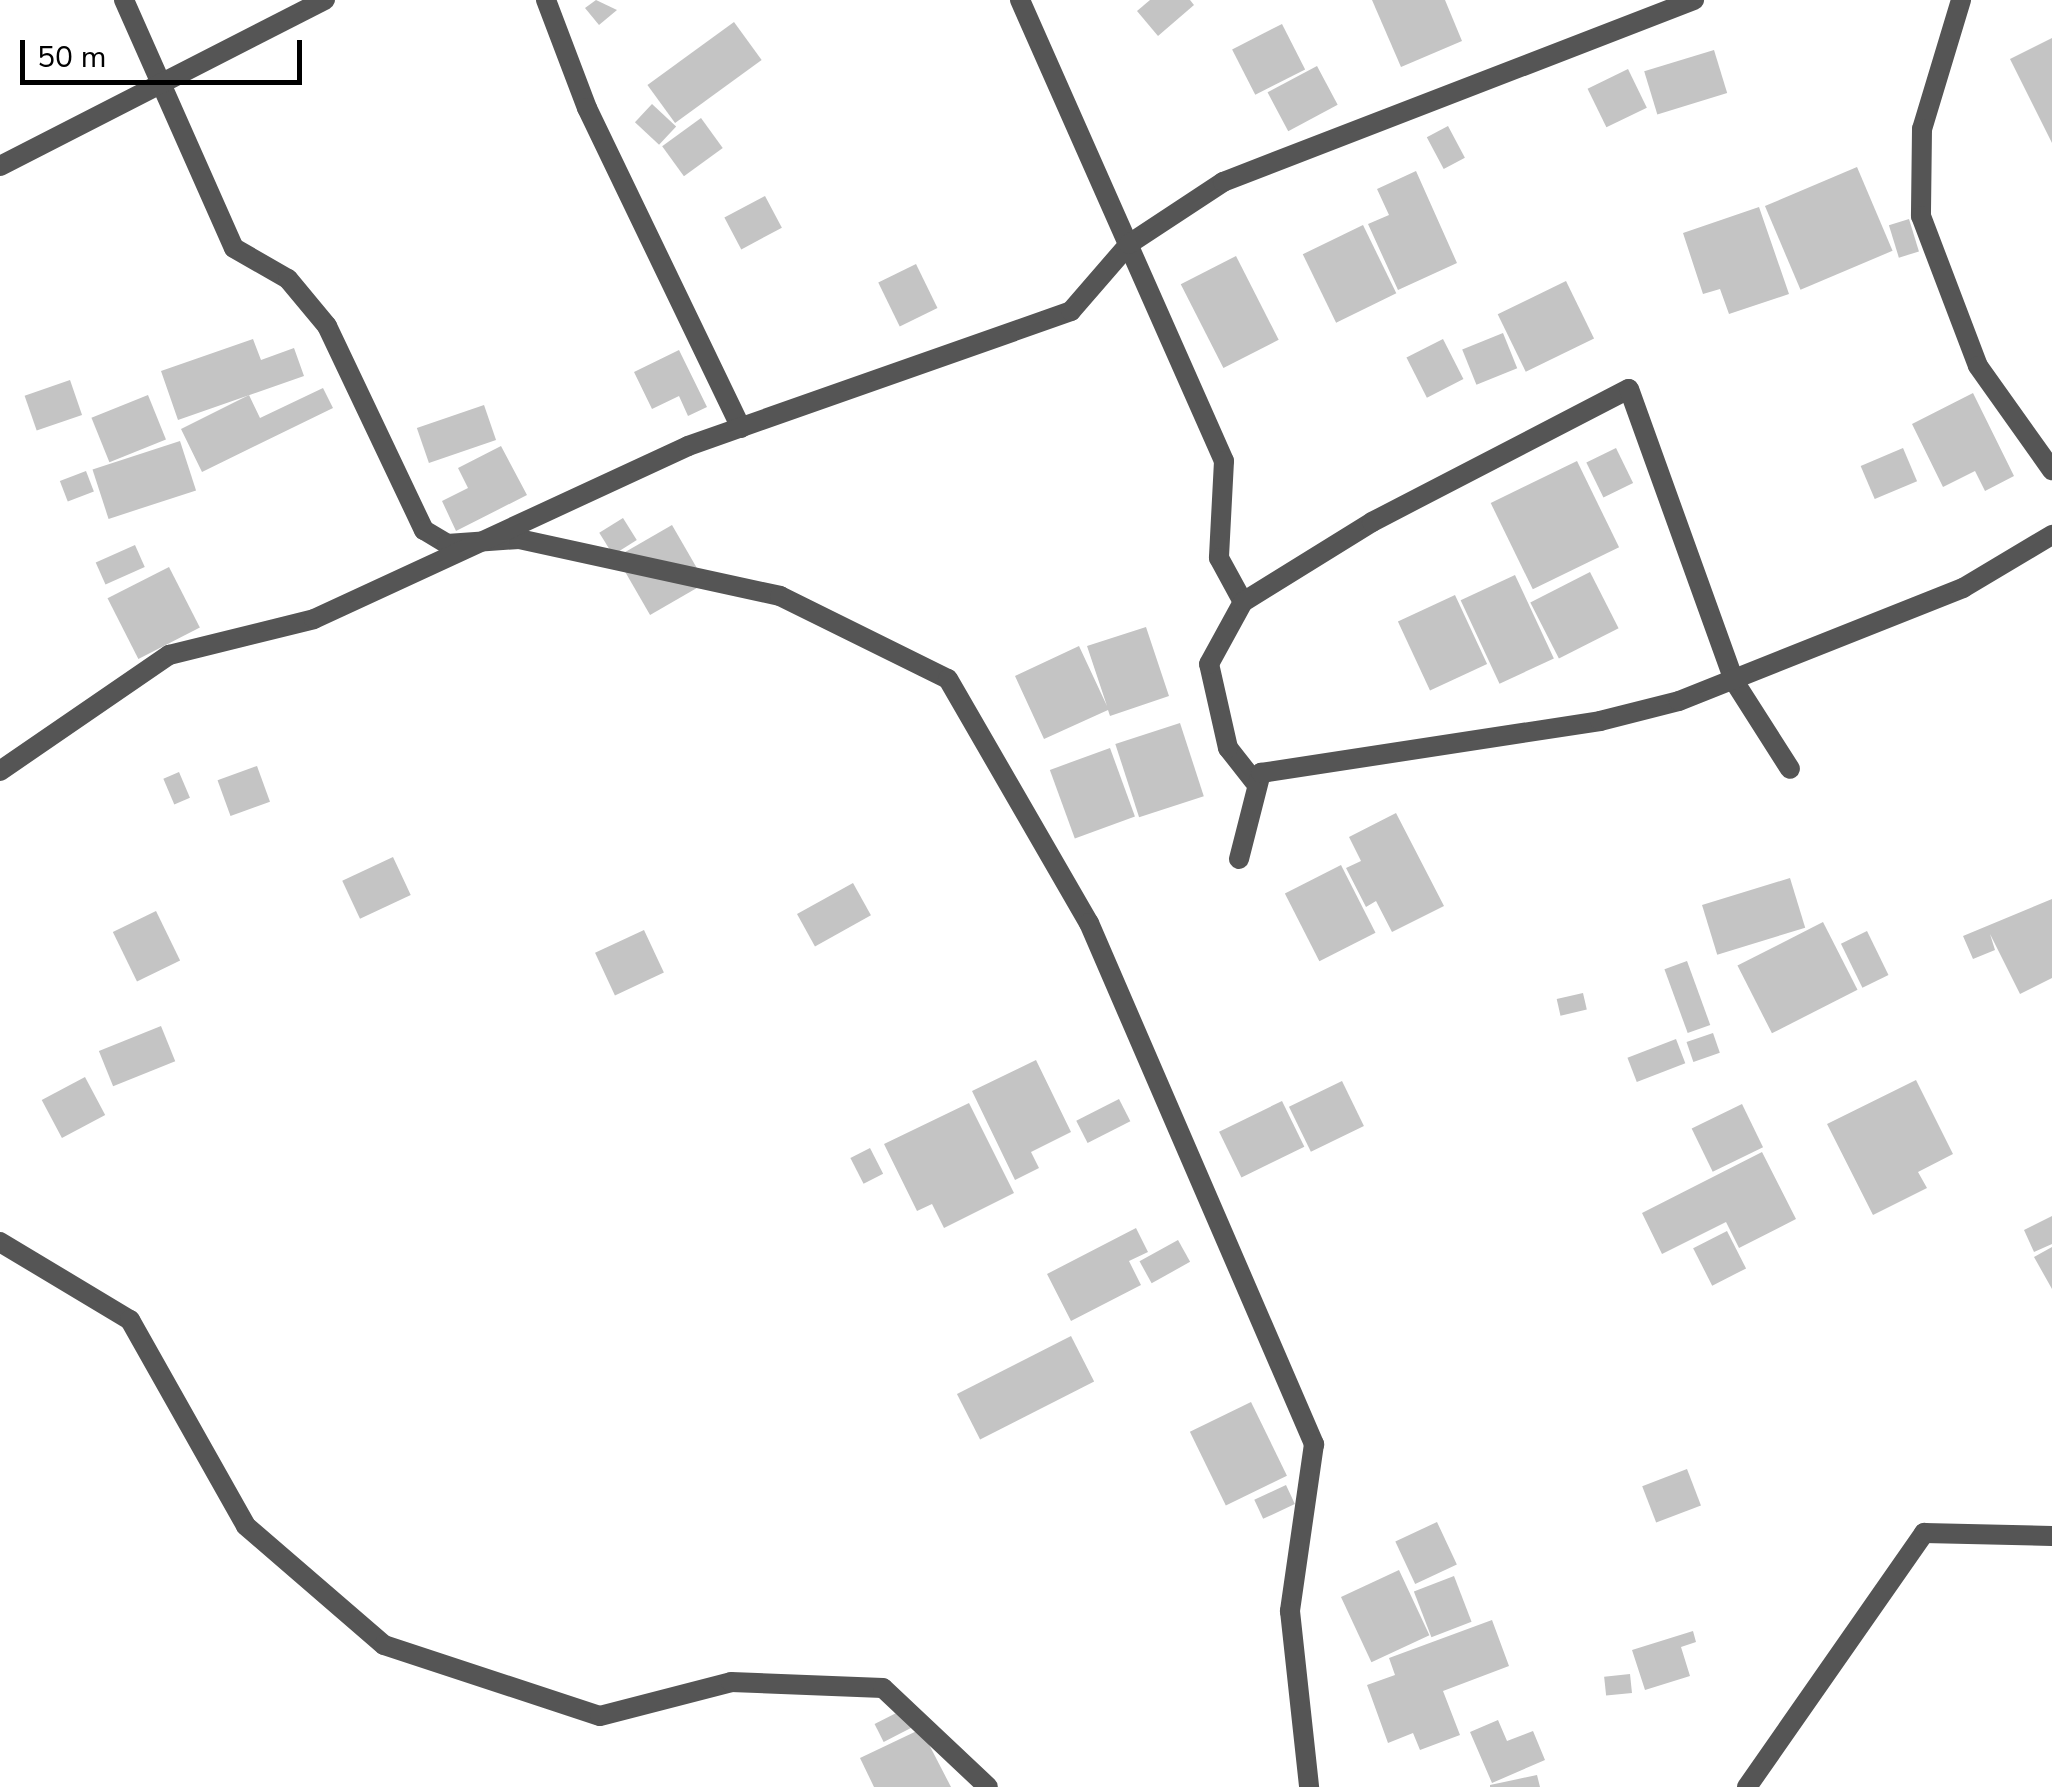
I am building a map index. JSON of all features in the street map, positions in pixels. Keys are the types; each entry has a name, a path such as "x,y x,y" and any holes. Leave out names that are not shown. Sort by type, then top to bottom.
{"street":[{"path":"124,0 234,248 288,280 327,326 424,530 447,544 519,539 780,596 948,679 1089,924 1314,1444 1290,1611 1308,1787"},
{"path":"0,166 324,0"},
{"path":"546,0 586,108 741,428"},
{"path":"1020,0 1224,461 1219,558 1243,602"},
{"path":"0,772 168,655 314,619 741,428 1071,312 1129,244 1222,182 1694,0"},
{"path":"1961,0 1922,129 1922,216 1978,366 2052,470"},
{"path":"1254,781 1228,748 1209,664 1243,602 1372,522 1629,388 1734,681 1790,769"},
{"path":"1239,858 1254,781 1273,768 1600,721 1734,681 1963,588 2052,535"},
{"path":"0,1242 130,1320 246,1526 384,1645 600,1716 731,1682 883,1688 988,1787"},
{"path":"1747,1787 1924,1533 2052,1536"}],"building":[{"path":"596,0 617,10 599,25 585,8"},
{"path":"1150,0 1190,0 1194,5 1158,36 1137,11"},
{"path":"1372,0 1445,0 1462,41 1401,67"},
{"path":"734,22 762,60 675,123 647,85"},
{"path":"1282,24 1305,69 1255,95 1232,49"},
{"path":"2052,38 2052,143 2010,59"},
{"path":"1714,50 1727,93 1657,114 1644,71"},
{"path":"1317,66 1338,105 1288,131 1268,92"},
{"path":"1628,69 1647,108 1606,127 1588,89"},
{"path":"652,104 676,127 659,145 635,122"},
{"path":"701,118 723,148 684,176 662,146"},
{"path":"1448,126 1465,158 1444,169 1427,137"},
{"path":"1857,167 1893,251 1801,290 1765,206"},
{"path":"1416,171 1457,263 1398,290 1368,224 1389,215 1377,189"},
{"path":"765,196 782,228 741,249 724,218"},
{"path":"1759,207 1789,294 1729,314 1720,289 1703,294 1683,233"},
{"path":"1909,219 1919,252 1899,258 1889,225"},
{"path":"1363,225 1396,293 1336,323 1303,254"},
{"path":"1236,256 1279,340 1223,368 1181,284"},
{"path":"916,264 937,308 900,326 878,282"},
{"path":"1566,281 1594,339 1526,372 1498,314"},
{"path":"1503,333 1517,368 1476,385 1462,349"},
{"path":"253,339 261,360 294,348 304,376 178,420 161,371"},
{"path":"1443,339 1463,379 1427,398 1406,358"},
{"path":"679,350 707,407 688,416 679,396 652,409 634,372"},
{"path":"70,380 82,415 37,431 25,396"},
{"path":"323,388 333,408 202,472 181,429 249,395 260,418"},
{"path":"1973,393 2014,476 1985,491 1975,471 1943,487 1912,424"},
{"path":"148,395 166,440 109,462 91,418"},
{"path":"484,405 496,440 429,463 417,428"},
{"path":"180,441 196,490 109,519 93,469"},
{"path":"501,446 527,495 456,531 442,501 468,488 458,468"},
{"path":"1616,448 1633,483 1603,498 1586,462"},
{"path":"1903,448 1917,481 1875,499 1861,466"},
{"path":"1577,461 1619,547 1533,589 1491,503"},
{"path":"86,471 94,492 68,502 60,481"},
{"path":"623,518 637,540 613,555 599,533"},
{"path":"672,525 706,583 650,615 617,557"},
{"path":"135,545 145,567 105,584 96,562"},
{"path":"169,567 200,628 138,659 108,598"},
{"path":"1590,572 1619,628 1559,659 1530,602"},
{"path":"1515,575 1554,658 1500,684 1461,600"},
{"path":"1455,595 1487,664 1430,691 1398,622"},
{"path":"1146,627 1169,696 1110,716 1108,710 1044,739 1015,676 1079,646 1107,706 1087,646"},
{"path":"1180,723 1204,796 1139,817 1115,744"},
{"path":"1110,748 1135,817 1075,838 1050,770"},
{"path":"257,766 270,802 231,816 218,780"},
{"path":"179,772 190,798 174,804 163,779"},
{"path":"1396,813 1444,906 1392,932 1376,901 1366,907 1346,868 1361,861 1349,837"},
{"path":"393,857 411,895 360,919 342,881"},
{"path":"1341,865 1376,933 1319,961 1285,894"},
{"path":"1790,878 1805,928 1717,955 1702,905"},
{"path":"853,883 871,915 815,946 797,914"},
{"path":"2052,899 2052,978 2020,994 1990,934 1995,950 1973,959 1963,936"},
{"path":"156,911 180,960 137,981 113,932"},
{"path":"1823,922 1858,990 1772,1033 1737,966"},
{"path":"644,930 664,973 615,995 595,953"},
{"path":"1867,931 1888,975 1862,988 1841,944"},
{"path":"1687,961 1710,1025 1688,1033 1664,969"},
{"path":"1583,993 1587,1010 1561,1016 1557,999"},
{"path":"161,1026 175,1061 113,1086 99,1051"},
{"path":"1713,1033 1720,1053 1693,1062 1687,1042"},
{"path":"1676,1039 1685,1063 1637,1082 1627,1058"},
{"path":"1036,1060 1071,1132 1031,1152 1039,1168 1015,1180 972,1091"},
{"path":"85,1077 105,1115 62,1138 42,1100"},
{"path":"1916,1080 1953,1154 1918,1172 1927,1188 1873,1215 1827,1124"},
{"path":"1342,1081 1364,1126 1311,1152 1289,1107"},
{"path":"1119,1099 1130,1121 1088,1143 1076,1121"},
{"path":"1282,1101 1304,1147 1241,1178 1219,1132"},
{"path":"969,1103 1014,1193 944,1228 932,1204 917,1211 884,1144"},
{"path":"1742,1104 1763,1147 1713,1172 1692,1129"},
{"path":"870,1148 883,1174 864,1184 850,1158"},
{"path":"1762,1152 1796,1219 1739,1248 1726,1222 1662,1254 1642,1213"},
{"path":"2052,1216 2052,1244 2034,1252 2024,1230"},
{"path":"1136,1228 1148,1252 1129,1261 1141,1285 1071,1321 1047,1274"},
{"path":"1727,1231 1746,1268 1712,1286 1693,1248"},
{"path":"1178,1240 1190,1262 1152,1283 1140,1261"},
{"path":"2052,1247 2052,1289 2034,1257"},
{"path":"1071,1336 1094,1381 980,1440 957,1394"},
{"path":"1251,1402 1287,1476 1226,1506 1190,1432"},
{"path":"1687,1469 1701,1505 1656,1523 1642,1486"},
{"path":"1286,1485 1295,1504 1263,1519 1254,1500"},
{"path":"1437,1522 1457,1565 1415,1584 1395,1541"},
{"path":"1399,1570 1429,1635 1371,1662 1341,1597"},
{"path":"1454,1576 1472,1622 1431,1637 1414,1591"},
{"path":"1492,1620 1509,1666 1443,1691 1460,1735 1420,1750 1413,1733 1388,1743 1367,1685 1395,1675 1389,1658"},
{"path":"1693,1631 1696,1642 1681,1647 1690,1676 1645,1690 1632,1650"},
{"path":"1630,1674 1632,1693 1606,1696 1604,1677"},
{"path":"912,1705 921,1723 884,1742 875,1724"},
{"path":"1498,1720 1507,1741 1533,1731 1545,1760 1492,1783 1470,1732"},
{"path":"921,1729 951,1787 874,1787 860,1758"},
{"path":"1537,1775 1540,1787 1490,1787 1490,1785"}]}
